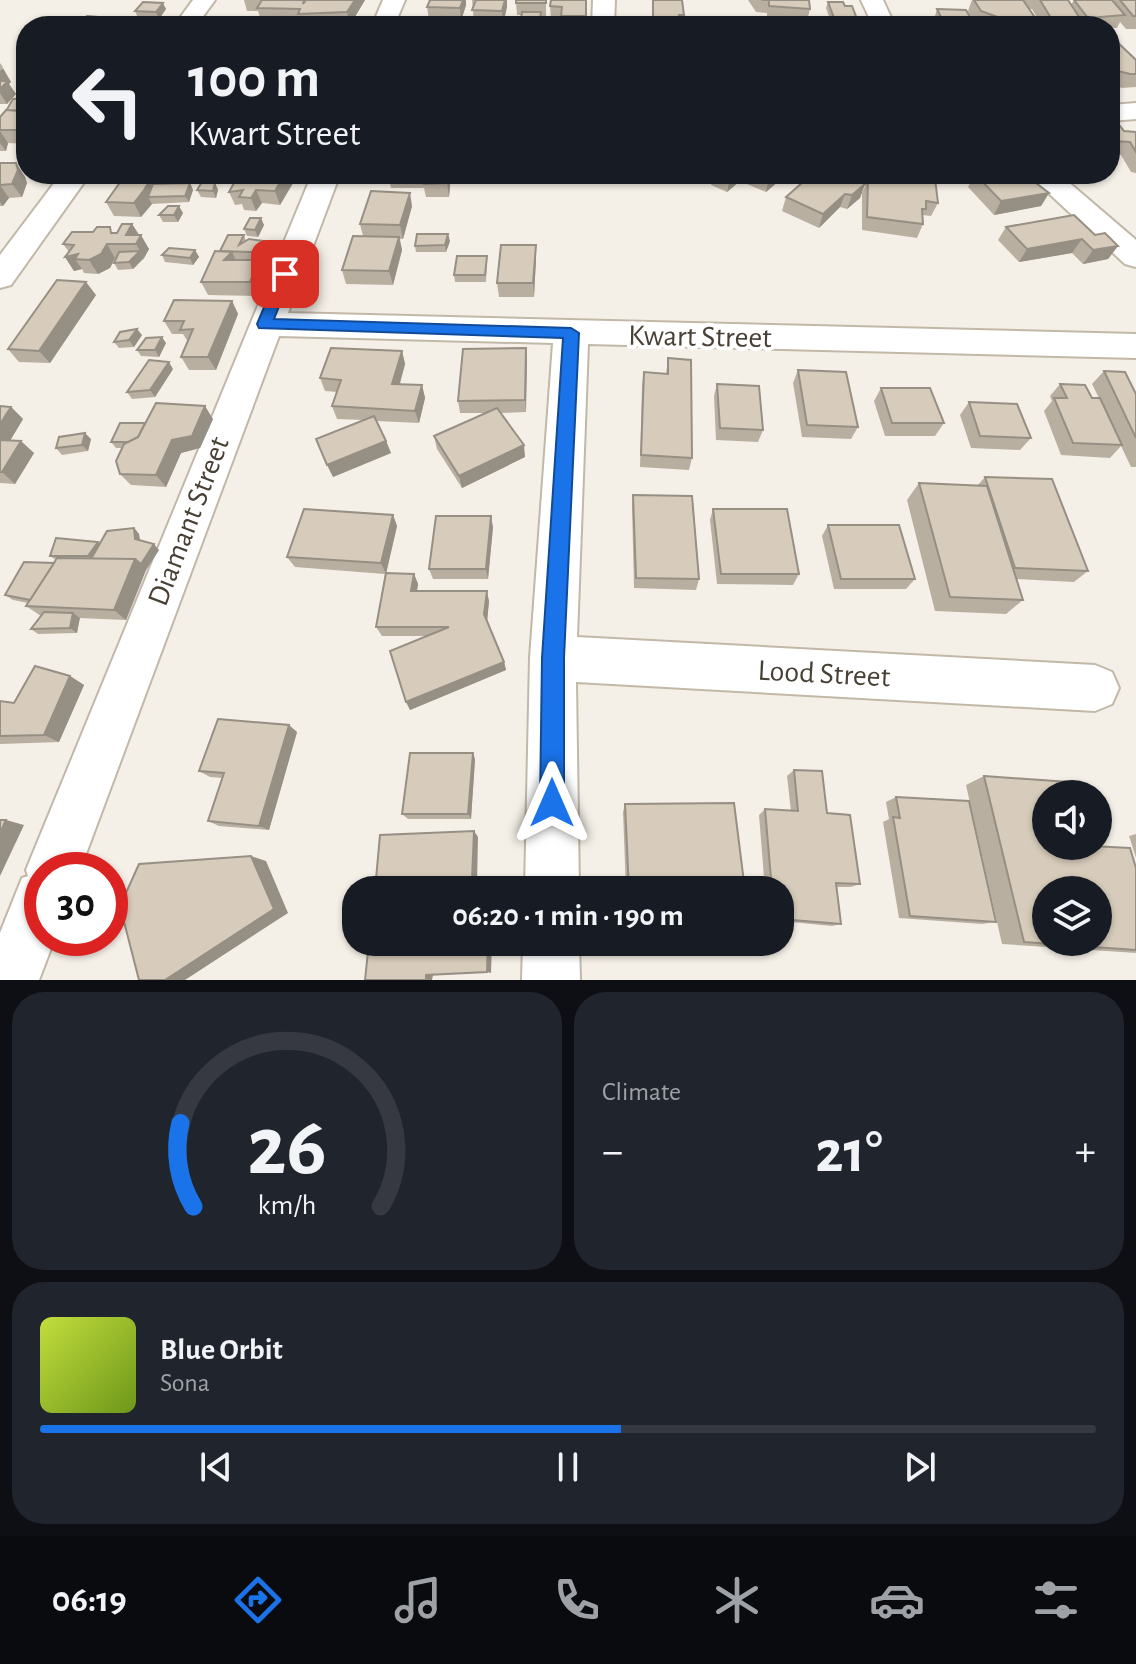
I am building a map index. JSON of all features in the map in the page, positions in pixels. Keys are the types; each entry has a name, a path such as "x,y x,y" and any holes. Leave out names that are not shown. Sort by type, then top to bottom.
{"street":[{"path":"0,277 69,184"},
{"name":"Diamant Street","path":"60,852 322,184"},
{"path":"1053,184 1136,257"},
{"name":"Kwart Street","path":"265,324 1136,346"},
{"path":"552,876 553,658 571,333"},
{"name":"Lood Street","path":"553,658 1095,688"},
{"path":"10,980 24,944"},
{"path":"551,956 551,980"}],"building":[{"path":"262,0 304,0 303,4 306,0 355,0 347,12 298,14 300,9 257,8"},
{"path":"430,0 463,0 460,8 427,7"},
{"path":"476,0 505,0 502,11 472,10"},
{"path":"516,0 546,0 546,3 516,3"},
{"path":"551,0 586,0 586,16 561,16 562,7 550,6"},
{"path":"653,0 682,0 684,15 653,16"},
{"path":"769,0 809,0 810,9 769,6"},
{"path":"974,0 1023,0 1034,16 995,16 981,11"},
{"path":"1040,0 1068,0 1078,16 1050,16"},
{"path":"1074,0 1112,0 1125,15 1113,16 1086,16"},
{"path":"1120,0 1136,0 1136,16 1133,16"},
{"path":"143,2 163,3 156,12 135,11"},
{"path":"828,2 843,2 845,6 852,6 856,16 833,16"},
{"path":"937,9 966,10 970,16 940,16"},
{"path":"522,12 541,12 540,16 521,16"},
{"path":"1120,45 1136,60 1136,74 1120,72"},
{"path":"16,99 16,110 6,111"},
{"path":"6,110 16,111 16,130 0,130 0,117"},
{"path":"1120,126 1124,131 1136,132 1136,152 1130,142 1120,141"},
{"path":"0,163 16,163 12,184 0,185"},
{"path":"119,184 148,184 134,203 106,202"},
{"path":"153,184 190,184 185,196 148,197"},
{"path":"201,184 215,184 213,191 197,190"},
{"path":"233,184 279,184 275,191 256,190 251,198 239,197 243,190 229,192"},
{"path":"801,184 865,184 852,195 845,194 823,214 786,197"},
{"path":"868,184 936,184 938,203 926,201 926,209 922,209 923,224 867,217"},
{"path":"985,184 1037,184 1049,193 1001,201"},
{"path":"371,191 410,193 400,225 360,224"},
{"path":"168,206 179,206 174,215 159,215"},
{"path":"1074,215 1095,235 1105,233 1118,246 1093,250 1082,239 1027,249 1006,227"},
{"path":"250,218 261,218 255,230 244,229"},
{"path":"122,224 132,224 126,235 141,235 136,244 107,244 101,254 89,260 75,259 78,254 65,257 74,245 63,244 72,232 93,232 97,227 110,227 111,233 117,233"},
{"path":"417,234 448,234 445,245 415,246"},
{"path":"228,235 244,235 239,245 249,239 278,243 274,253 220,251"},
{"path":"353,236 399,237 389,271 342,270"},
{"path":"501,245 536,245 533,283 497,283"},
{"path":"169,248 195,250 190,258 162,255"},
{"path":"140,251 129,262 114,263 119,252"},
{"path":"215,251 232,252 224,260 259,260 250,282 201,282"},
{"path":"457,256 487,256 485,275 454,275"},
{"path":"57,280 86,282 39,351 8,349"},
{"path":"174,300 232,301 208,357 181,357 193,329 180,330 184,321 164,321"},
{"path":"137,329 129,340 114,342 120,332"},
{"path":"162,337 155,350 137,350 146,338"},
{"path":"331,348 402,351 392,384 422,385 415,411 332,406 341,380 320,378"},
{"path":"526,348 525,400 458,401 463,349"},
{"path":"668,358 691,360 692,458 641,455 644,372 668,374"},
{"path":"149,360 169,362 150,390 127,392"},
{"path":"798,370 846,372 858,427 807,425"},
{"path":"1104,371 1125,372 1136,394 1136,438"},
{"path":"717,384 759,386 763,430 720,428"},
{"path":"1060,384 1085,385 1092,398 1100,398 1122,445 1073,443 1054,398 1067,398"},
{"path":"881,388 930,388 944,423 892,423"},
{"path":"969,402 1017,404 1031,438 980,436"},
{"path":"156,403 205,406 192,436 172,440 156,475 120,474 116,461 124,444 138,437"},
{"path":"0,406 11,407 0,424"},
{"path":"497,408 524,445 459,476 434,436"},
{"path":"374,416 386,441 327,465 316,439"},
{"path":"120,423 145,423 138,437 128,442 111,442"},
{"path":"85,433 82,445 56,448 59,437"},
{"path":"0,440 21,441 2,472 0,472"},
{"path":"985,477 1052,479 1088,571 1015,568"},
{"path":"919,483 987,486 1023,600 950,597"},
{"path":"633,495 692,496 699,579 636,578"},
{"path":"304,509 393,515 381,563 287,557"},
{"path":"713,509 787,509 799,574 721,574"},
{"path":"436,516 491,516 486,569 429,569"},
{"path":"828,525 899,525 915,579 841,579"},
{"path":"134,528 135,539 154,544 141,564 135,559 91,559 107,531"},
{"path":"56,538 98,542 88,556 50,556"},
{"path":"57,558 135,559 114,610 26,606"},
{"path":"24,562 54,563 30,600 5,595"},
{"path":"386,573 414,574 411,591 487,591 484,614 504,662 406,702 390,651 449,627 376,627"},
{"path":"44,612 73,613 70,628 31,629"},
{"path":"35,666 70,676 44,735 0,736 0,701 14,703"},
{"path":"218,719 289,725 259,826 208,821 224,773 199,771"},
{"path":"410,753 473,753 468,814 402,814"},
{"path":"794,770 822,771 827,813 850,815 860,884 836,883 841,924 794,920 794,876 771,876 765,809 798,811"},
{"path":"984,776 1041,780 1032,780 1032,860 1112,860 1112,847 1130,848 1136,868 1136,950 1112,948 1112,876 1032,876 1032,943 1024,942"},
{"path":"896,797 969,801 996,922 910,916 893,817 900,818"},
{"path":"734,803 743,876 628,876 625,804"},
{"path":"474,831 472,876 376,876 380,835"},
{"path":"251,856 274,909 165,980 139,980 128,937 128,888 139,864"},
{"path":"368,956 488,956 487,972 426,975 426,980 365,980"}],"route":[{"path":"285,274 265,324 571,333 553,658 552,803"}]}
